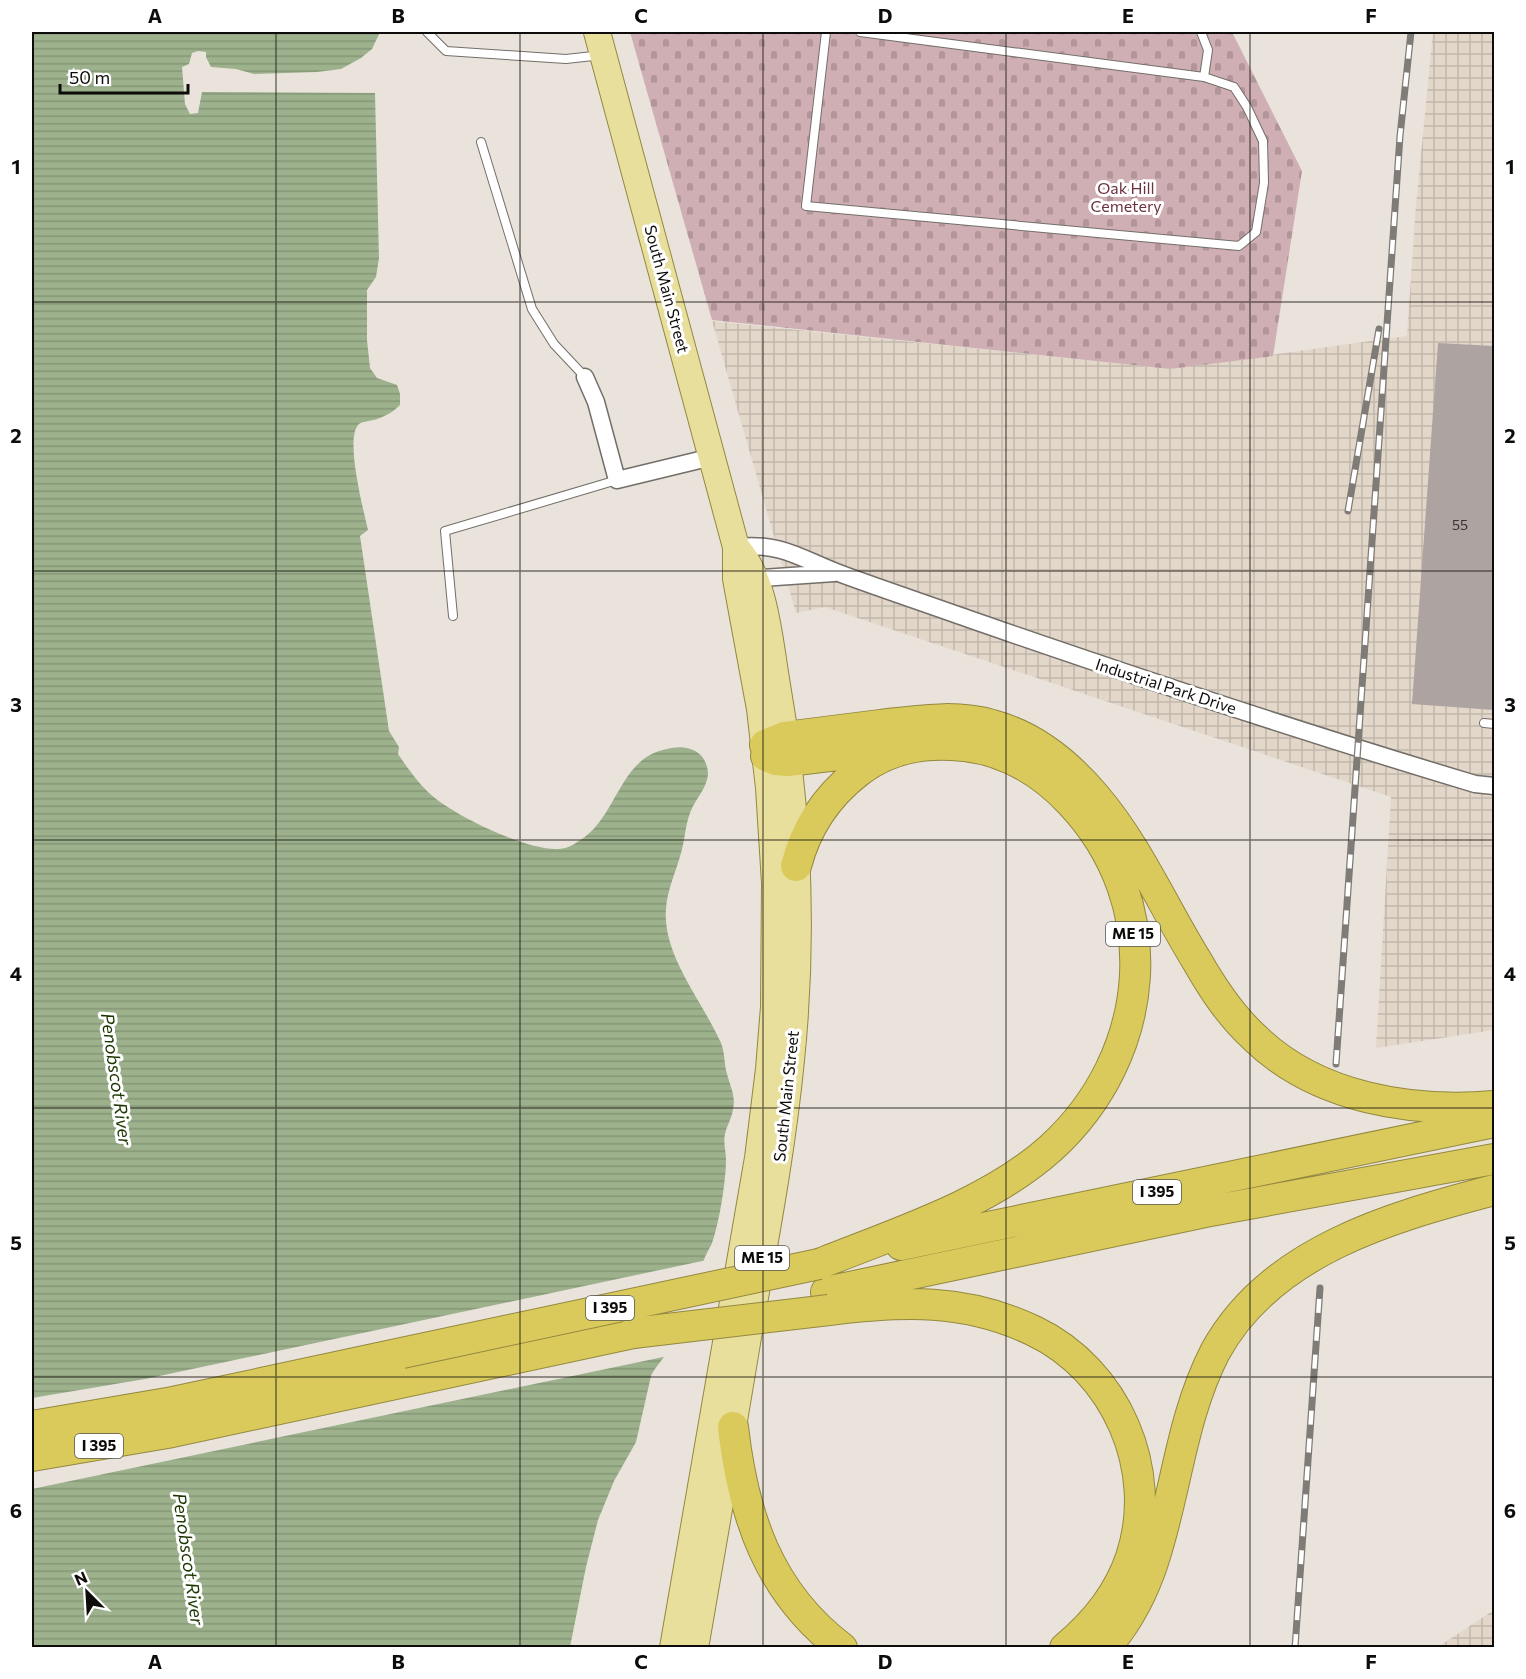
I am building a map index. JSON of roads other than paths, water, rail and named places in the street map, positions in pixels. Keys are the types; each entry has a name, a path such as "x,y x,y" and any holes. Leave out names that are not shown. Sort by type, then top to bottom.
{"highway":[{"path":"776,750 917,721 946,719 990,724 1032,741 1068,768 1101,803 1132,849 1219,996 1242,1026 1267,1048 1294,1068 1323,1082 1374,1099 1407,1105 1446,1108 1494,1106"},
{"path":"776,750 915,745"},
{"name":"ME 15","path":"633,1333 825,1289 925,1221 982,1194 1017,1174 1050,1149 1076,1122 1111,1072 1125,1034 1132,1005 1135,956 1128,910 1120,882 1108,855 1083,817 1052,784 1014,759 968,746 915,745 874,761 841,786 822,808 809,829 796,866"},
{"name":"I 395","path":"825,1289 908,1244 1494,1122"},
{"name":"I 395","path":"32,1426 825,1289 1205,1212 1494,1159"},
{"path":"1105,1647 1125,1624 1149,1578 1195,1399 1215,1352 1236,1321 1273,1283 1336,1244 1408,1214 1494,1190"},
{"name":"ME 15","path":"825,1289 886,1304 925,1303 962,1307 1000,1317 1035,1331 1066,1350 1088,1370 1107,1393 1124,1424 1136,1460 1140,1487 1138,1530 1125,1571 1112,1596 1092,1622 1065,1647"},
{"name":"I 395","path":"32,1456 167,1433 633,1333"},
{"path":"733,1427 736,1454 750,1513 766,1558 781,1584 801,1610 842,1647"},
{"path":"32,1470 167,1433"}],"main road":[{"name":"South Main Street","path":"600,43 736,547 748,562 745,579 767,627 776,750 774,851 776,935 769,1069 758,1158 673,1647"},
{"name":"South Main Street","path":"695,1647 788,1096 796,974 796,866 776,750"}],"street":[{"path":"585,378 596,402 617,480 712,457"},
{"name":"Industrial Park Drive","path":"736,547 761,545 798,554 841,574 1090,661 1347,745 1475,784 1494,786"},
{"name":"Industrial Park Drive","path":"745,579 841,574"}],"lane":[{"path":"428,32 446,51 566,59 600,43"},
{"path":"826,32 806,206 1239,246 1256,232 1264,183 1263,141 1247,107 1234,87 1204,77 925,35 860,32"},
{"path":"1201,32 1208,50 1204,77"},
{"path":"481,142 532,309 554,344 585,378"},
{"path":"453,616 446,531 617,480"},
{"path":"1484,723 1494,724"}],"water":[{"name":"Penobscot River","path":"32,32 380,32 372,49 341,69 254,74 236,69 211,67 206,52 198,51 192,53 189,64 182,67 185,104 190,114 198,113 202,92 375,93 379,258 376,277 367,290 367,340 370,368 377,378 397,385 400,405 383,417 359,424 355,432 354,459 368,530 360,536 389,731 399,747 398,754 424,788 446,806 517,841 552,849 569,847 592,831 628,776 651,754 670,748 687,748 700,754 706,763 707,780 690,813 668,895 666,926 677,961 721,1043 733,1095 734,1104 724,1137 726,1169 722,1202 712,1243 702,1264 687,1309 669,1350 651,1376 636,1442 614,1481 598,1520 570,1647 32,1648"}],"railway":[{"path":"1336,1064 1400,136 1411,32"},
{"path":"1348,511 1379,329"},
{"path":"1295,1648 1320,1288"}],"park label":[{"name":"Oak Hill Cemetery","path":"1126,197"}]}
